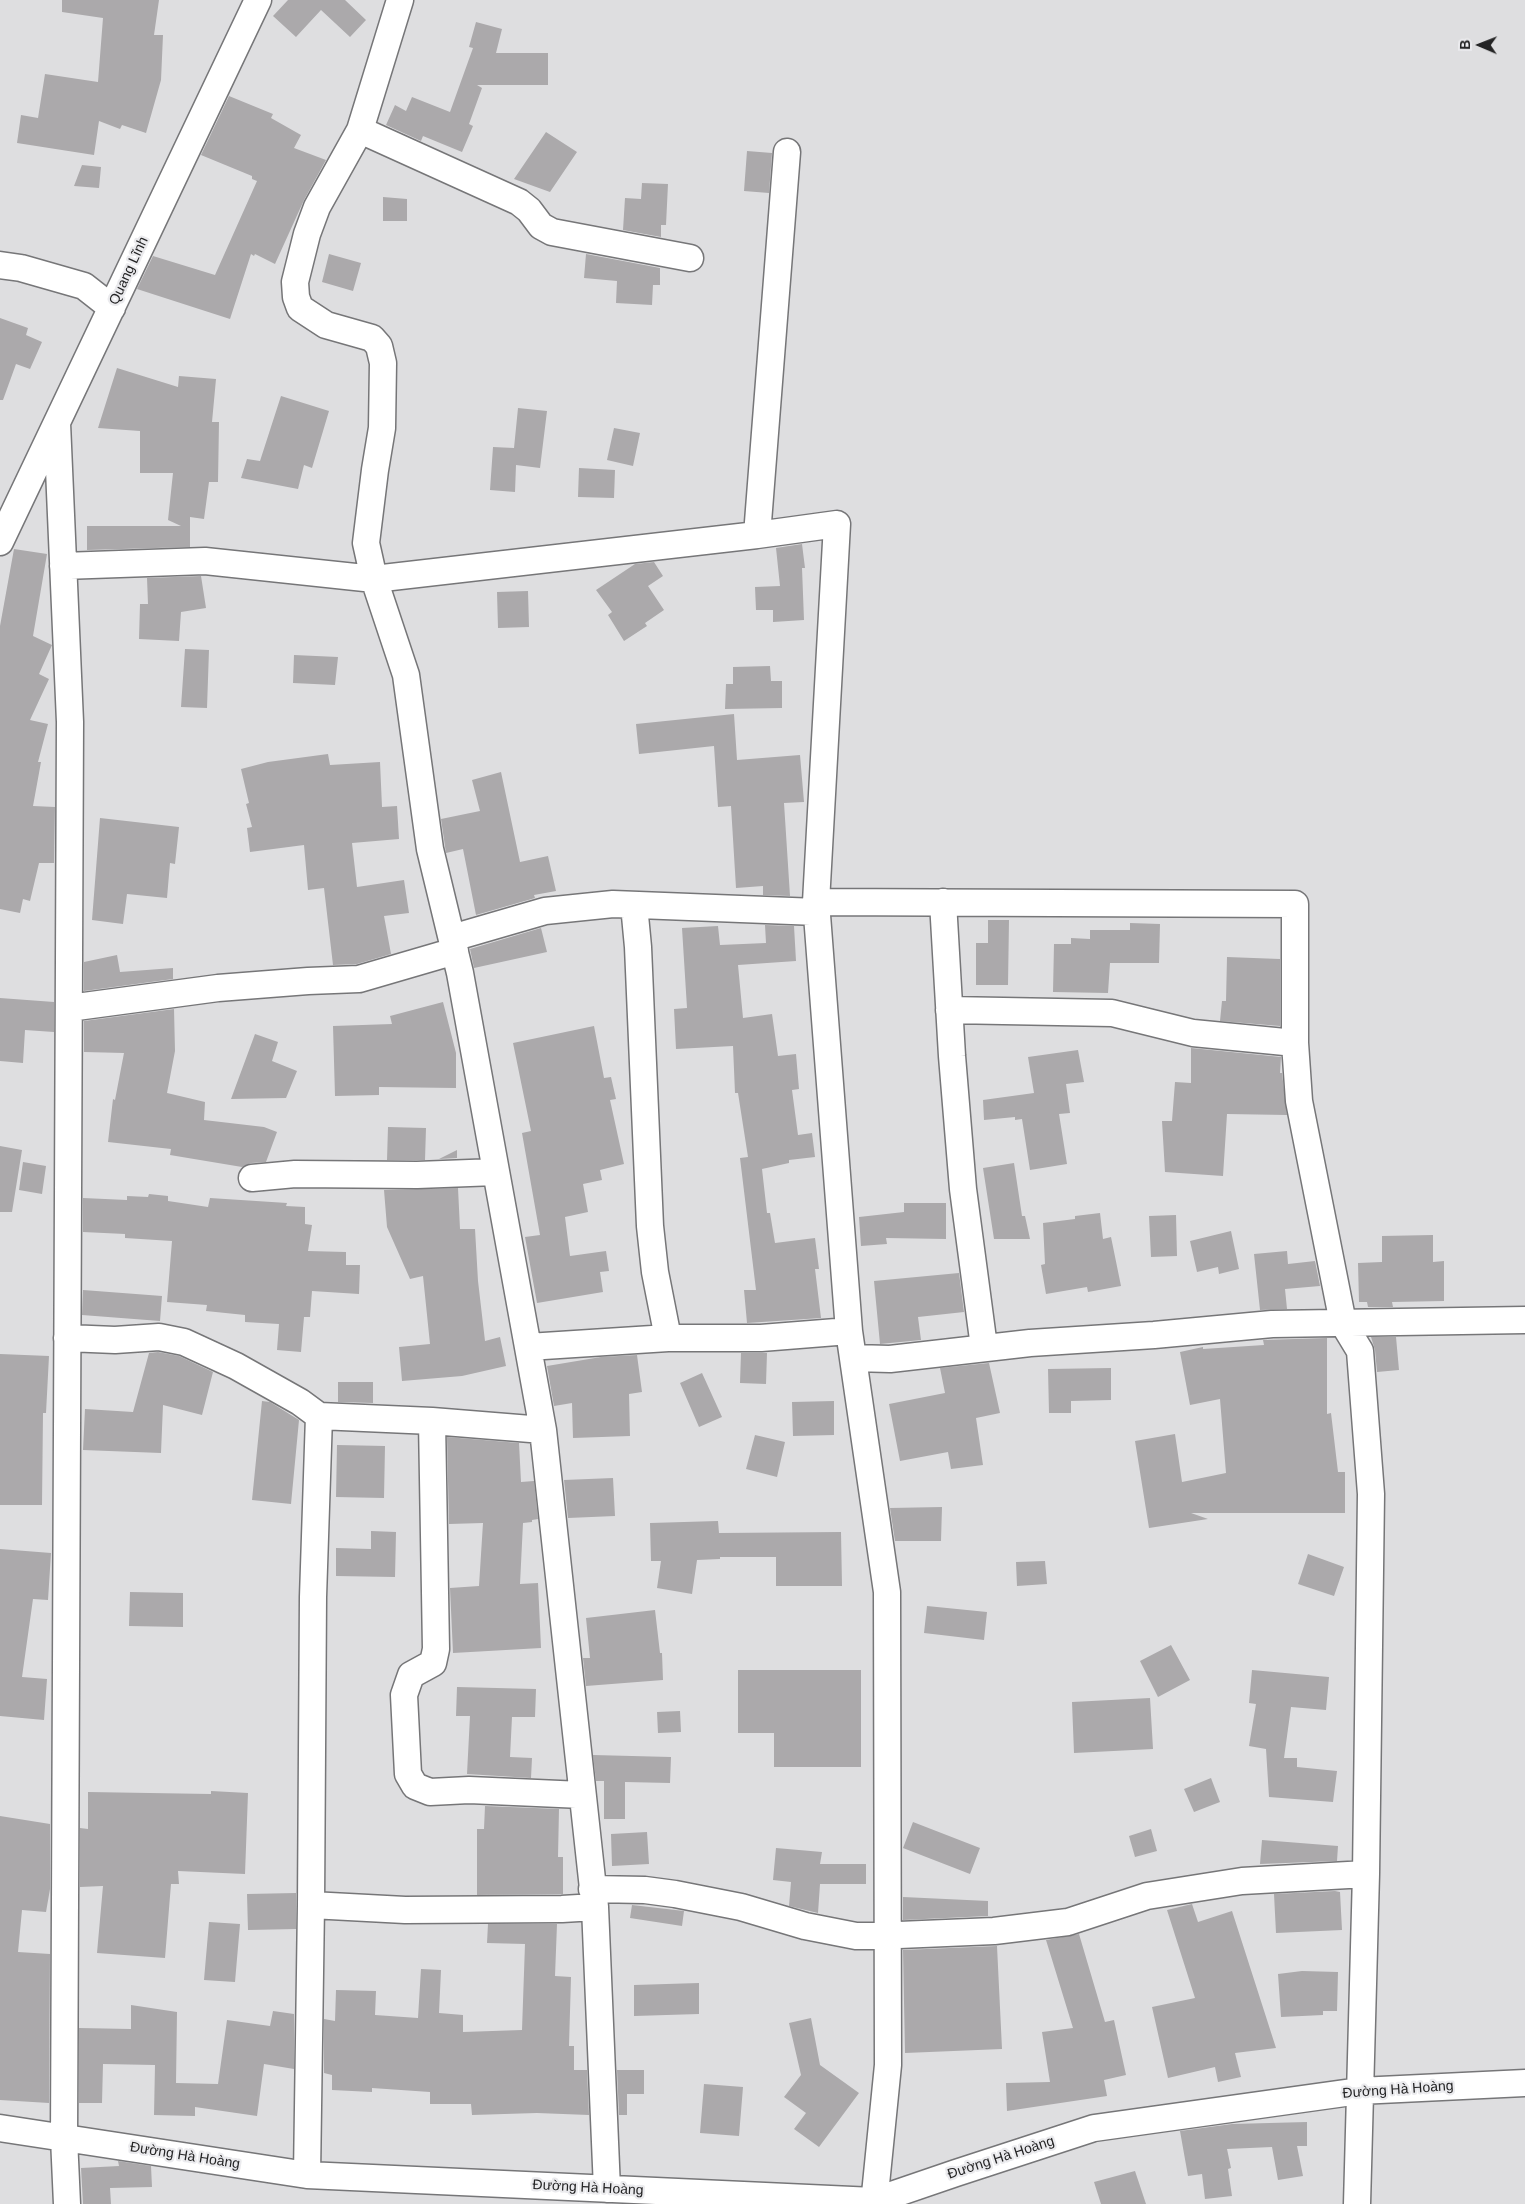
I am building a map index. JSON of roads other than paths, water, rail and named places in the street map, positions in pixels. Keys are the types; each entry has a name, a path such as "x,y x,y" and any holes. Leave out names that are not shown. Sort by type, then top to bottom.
{"street":[{"name":"Quang Lĩnh","path":"0,542 258,0"},
{"path":"400,0 360,130 317,207 307,234 295,282 296,298 300,308 326,324 372,338 378,346 384,363 382,428 366,543 374,579 406,675 430,848 454,944 543,1430 594,1898 607,2189"},
{"path":"360,130 440,168 519,202 529,210 541,226 552,232 690,258"},
{"path":"757,535 788,152"},
{"path":"0,265 21,268 84,286 112,308"},
{"path":"57,423 70,722 64,2138 66,2204"},
{"path":"63,566 205,560 374,579 837,524 817,907 849,1331 887,1592 888,2065 874,2203"},
{"path":"69,1008 218,988 359,979 545,912 613,904 817,907 943,902 1295,904 1296,1043 1299,1102 1343,1322 1360,1351 1371,1494 1366,1874 1356,2204"},
{"path":"943,902 964,1198 984,1347"},
{"path":"634,905 638,947 650,1226 655,1272 668,1338"},
{"path":"950,1010 1112,1013 1193,1033 1296,1043"},
{"path":"252,1178 295,1174 407,1176 496,1172"},
{"path":"853,1358 890,1358 984,1347 1154,1335 1272,1324 1525,1320"},
{"path":"528,1347 668,1338 761,1338 849,1331"},
{"path":"67,1338 115,1340 159,1337 184,1342 236,1366 300,1402 319,1416 432,1421 543,1430"},
{"path":"307,2174 313,1597 319,1416"},
{"path":"432,1421 436,1649 433,1663 411,1675 404,1695 408,1774 415,1786 430,1792 469,1790 582,1795"},
{"path":"311,1905 405,1910 562,1909 594,1898 645,1890 741,1907 805,1926 856,1936 994,1931 1068,1922 1146,1896 1242,1881 1366,1874"},
{"name":"Đường Hà Hoàng","path":"0,2128 307,2174 874,2203 956,2173 1094,2128 1359,2091 1525,2083"}]}
